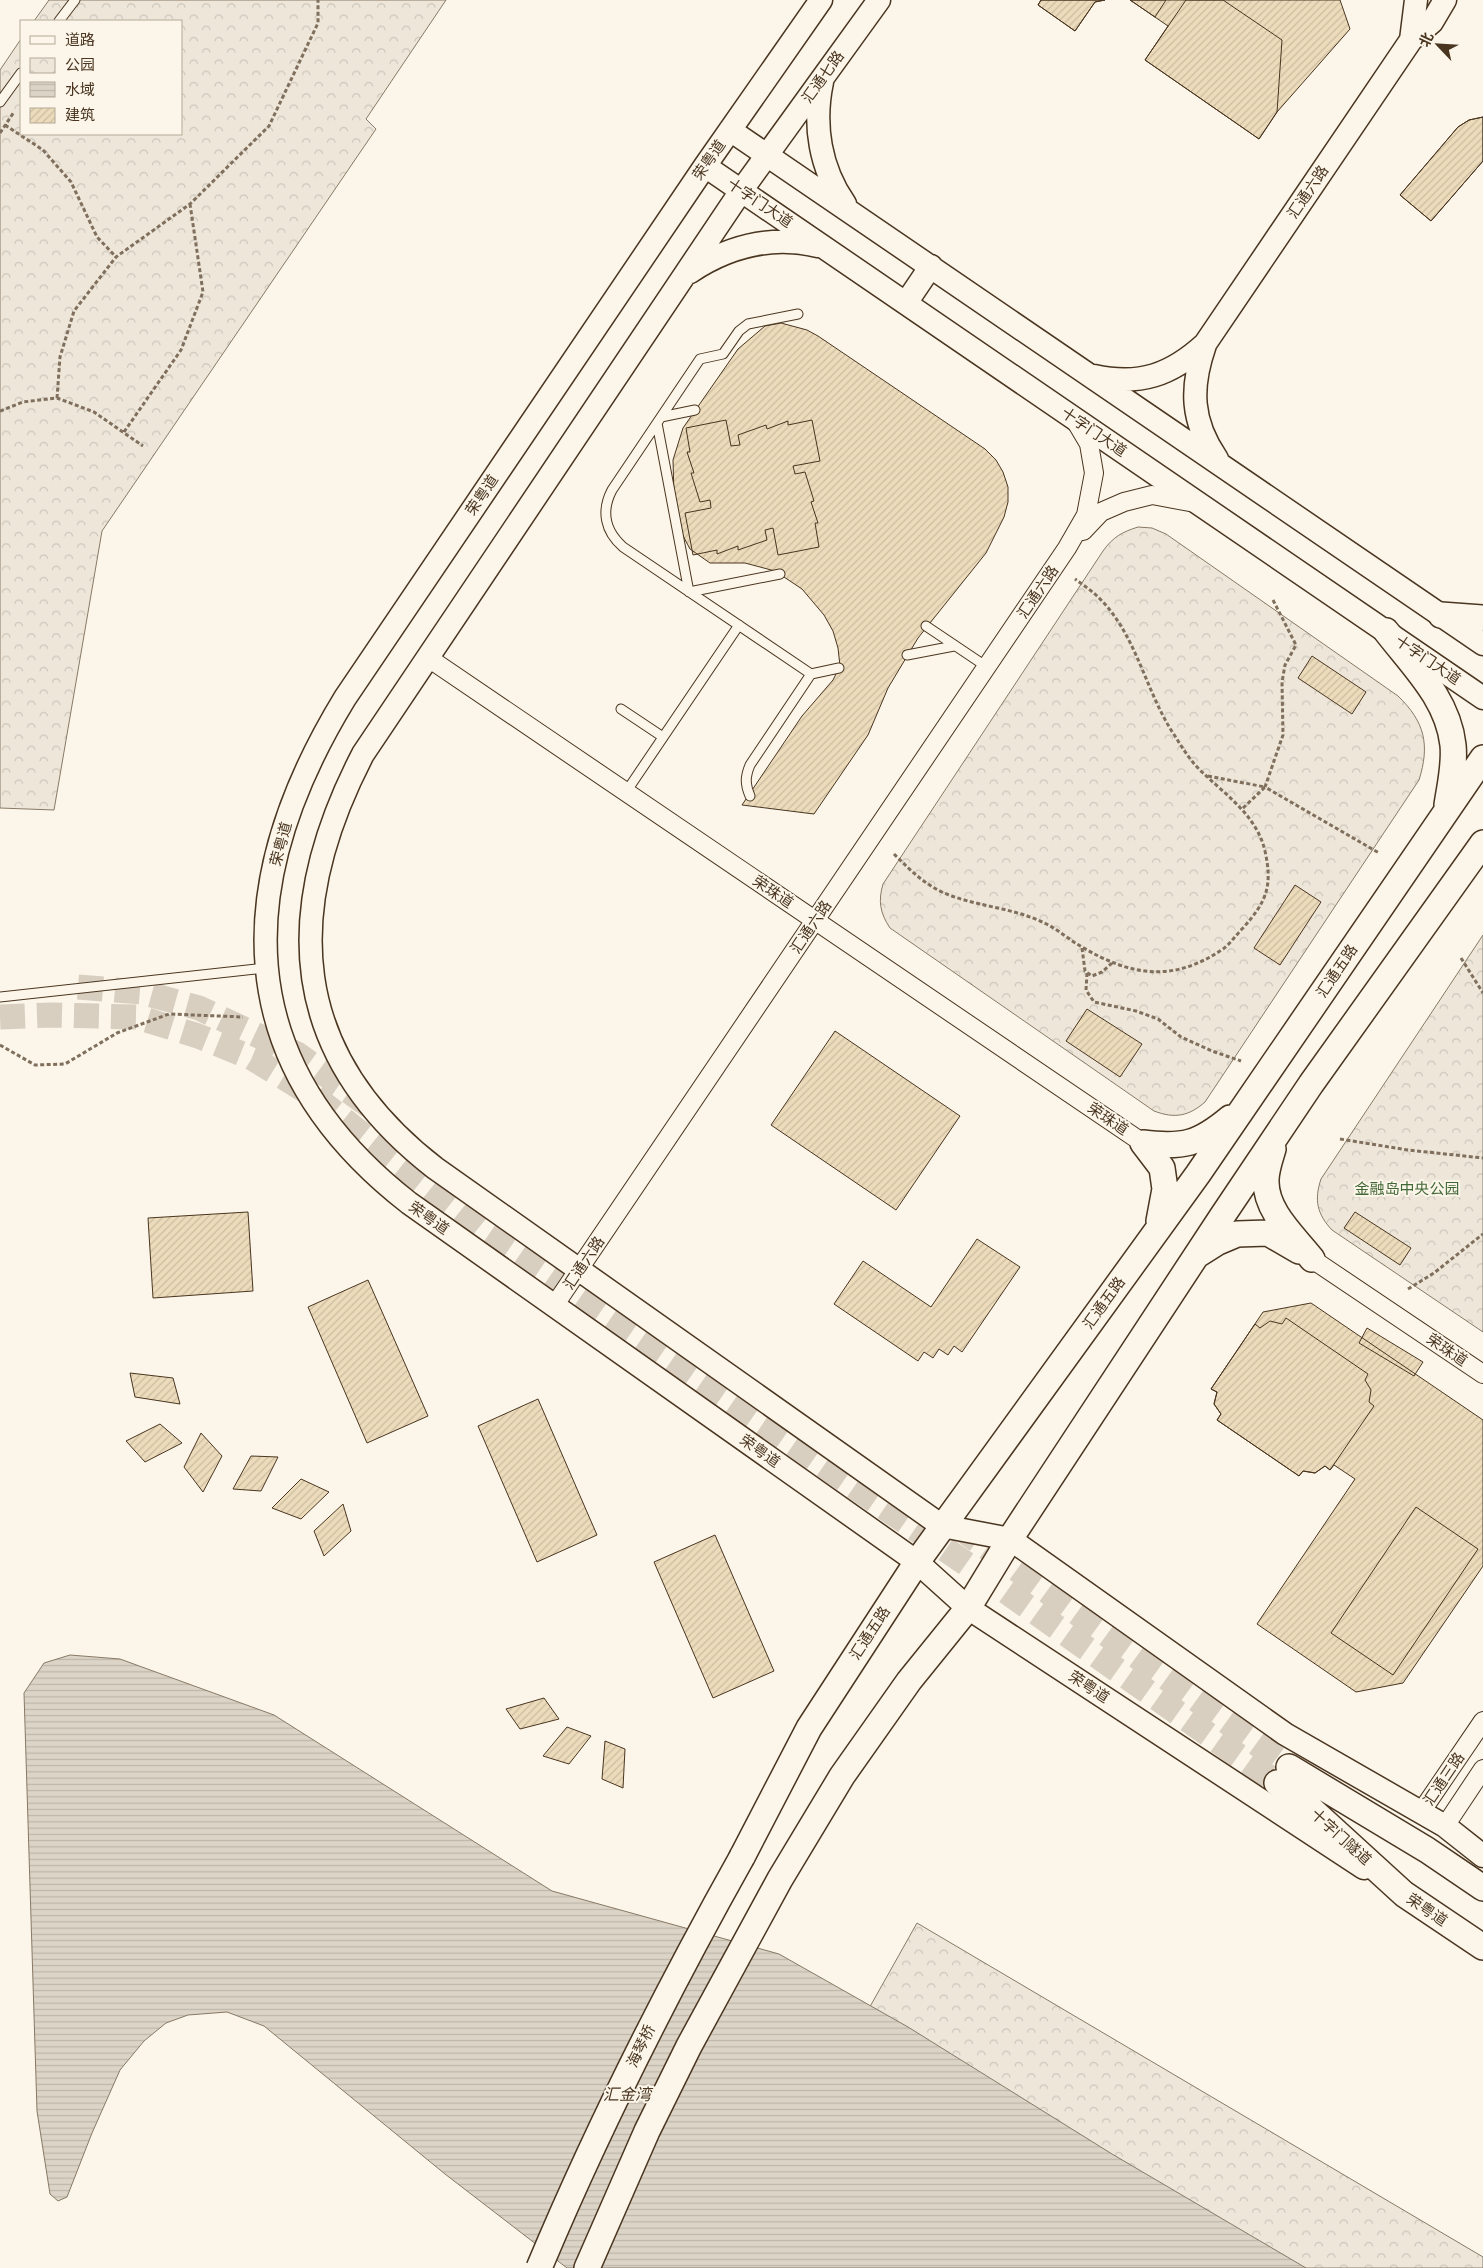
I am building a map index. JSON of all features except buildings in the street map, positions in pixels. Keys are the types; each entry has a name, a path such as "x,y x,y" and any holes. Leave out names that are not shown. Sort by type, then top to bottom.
{"main road":[{"path":"1441,615 1483,618"},
{"path":"1386,631 1435,694 1450,728 1453,764 1445,814"},
{"name":"汇通五路","path":"742,1857 809,1728 916,1562 1247,1103 1483,758"},
{"path":"587,2268 647,2131 685,2054 780,1879 848,1768 909,1681 968,1608 1010,1539 1196,1256 1312,1084 1483,843"},
{"path":"1440,905 1483,872"},
{"path":"1143,1144 1172,1146 1193,1142 1216,1130 1247,1103"},
{"path":"1277,1137 1266,1180 1268,1198 1277,1215 1312,1258"},
{"path":"1143,1144 1162,1168 1165,1189 1162,1212 1156,1231"},
{"path":"1196,1256 1218,1242 1238,1234 1268,1233 1312,1258"},
{"name":"十字门隧道","path":"1404,1894 1312,1810 1283,1775 1426,1850 1483,1888"},
{"name":"海琴桥","path":"539,2268 604,2121 650,2026 742,1857"},
{"name":"荣粤道","path":"1404,1894 1483,1947"}],"street":[{"path":"821,0 730,130 1483,644"},
{"name":"汇通七路","path":"767,155 879,0"},
{"path":"1411,40 1416,0"},
{"path":"1411,40 1432,22 1445,0"},
{"name":"汇通六路","path":"1206,344 1411,40"},
{"path":"823,77 818,117 821,148 829,176 850,211"},
{"name":"荣粤道","path":"730,130 350,690 324,733 296,794 276,858 269,893 266,925 267,968 270,991 288,1056 320,1114 361,1163 402,1199 916,1562 968,1608 1404,1894"},
{"path":"767,155 426,657 363,754 346,789 327,839 312,899 310,927 311,965 319,1011 328,1039 357,1088 392,1131 435,1168 579,1270 942,1526 1010,1539 1285,1734 1444,1826 1483,1856"},
{"name":"十字门大道","path":"705,166 1483,698"},
{"path":"683,277 708,261 745,246 785,241 825,247"},
{"path":"906,303 931,266"},
{"path":"1088,374 1113,380 1139,379 1156,375 1186,361 1206,344"},
{"path":"1206,344 1197,368 1194,394 1197,419 1206,443 1221,464"},
{"name":"汇通六路","path":"554,1306 1067,548 1086,515 1094,473 1089,444 1073,417"},
{"name":"汇通六路","path":"1067,548 1101,512 1124,502 1152,495 1201,504"},
{"name":"荣珠道","path":"426,657 1143,1144"},
{"name":"荣珠道","path":"1312,1258 1483,1374"},
{"name":"汇通三路","path":"1421,1812 1483,1721"},
{"name":"汇通三路","path":"1444,1826 1483,1769"}],"lane":[{"path":"60,20 75,0"},
{"path":"0,102 20,74"},
{"path":"798,314 748,324 739,331 723,354 700,359 612,490 605,516 611,534 616,541 811,674"},
{"path":"723,354 726,365"},
{"path":"659,420 695,410"},
{"path":"659,420 690,592"},
{"path":"690,592 780,574"},
{"path":"626,792 739,625"},
{"path":"926,626 986,667"},
{"path":"907,655 954,646"},
{"path":"750,796 746,780 750,765 811,674 839,668"},
{"path":"621,709 663,737"},
{"path":"0,997 267,968"}],"path":[{"path":"57,398 60,357 74,311 116,257 190,204 269,126 318,23 318,0"},
{"path":"0,134 14,112"},
{"path":"6,125 20,134"},
{"path":"21,135 43,150 71,182 97,237 116,257"},
{"path":"124,432 181,350 203,292 190,204"},
{"path":"0,411 23,402 57,398 94,412 143,446"},
{"path":"894,854 916,876 942,892 1041,921 1082,947 1112,963 1142,972 1164,972 1191,965 1224,948 1265,900 1268,879 1265,849 1254,824 1226,791 1189,758 1168,724 1118,623 1098,598 1075,579"},
{"path":"1242,809 1264,788 1283,735 1282,682 1285,665 1296,645 1273,600"},
{"path":"1207,776 1264,788 1379,853"},
{"path":"1082,947 1085,971 1087,973 1086,990 1094,1002 1136,1011 1158,1019 1182,1037 1212,1051 1241,1061"},
{"path":"1460,958 1483,993"},
{"path":"1087,973 1092,976 1102,972 1112,963"},
{"path":"0,1045 35,1065 66,1064 117,1033 169,1014 243,1017"},
{"path":"1340,1139 1408,1150 1483,1158"},
{"path":"1408,1289 1434,1273 1483,1234"}],"green space":[{"path":"49,0 446,0 366,119 376,129 102,531 54,810 0,808 0,70 20,40 20,135 182,135 182,20 35,20"},
{"path":"1138,527 1152,528 1166,534 1398,696 1414,715 1423,735 1424,745 1424,756 1419,780 1205,1102 1199,1107 1181,1115 1169,1115 1154,1111 890,928 882,912 880,901 883,884 1103,551 1118,536"},
{"name":"金融岛中央公园","path":"1483,935 1483,1332 1332,1230 1320,1212 1317,1200 1321,1179"},
{"path":"917,1923 1483,2257 1483,2268 723,2268"}],"water":[{"name":"汇金湾","path":"70,1655 120,1659 274,1715 552,1891 779,1954 908,2027 1112,2154 1306,2268 567,2268 445,2174 264,2026 227,2012 188,2015 166,2023 144,2041 120,2070 92,2133 67,2197 58,2201 50,2194 37,2111 24,1693 44,1663"}],"tunnel":[{"path":"78,987 141,992 199,1008 297,1054 371,1107"},
{"path":"0,1017 51,1015 137,1017 198,1036 252,1058 314,1096 479,1228 994,1583 1277,1783"},
{"path":"957,1526 1289,1767"}]}
